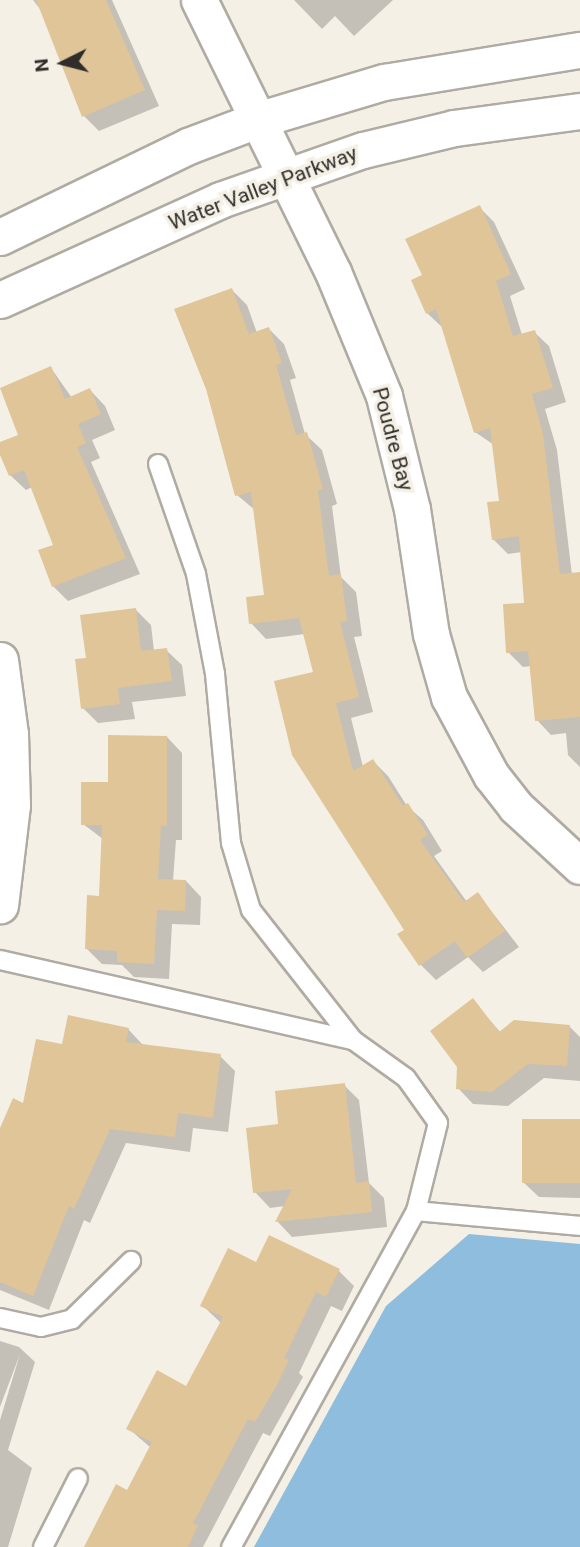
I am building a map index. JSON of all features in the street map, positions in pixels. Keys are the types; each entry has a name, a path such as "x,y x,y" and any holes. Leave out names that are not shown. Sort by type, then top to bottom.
{"street":[{"name":"Poudre Bay","path":"199,0 333,272 396,431 431,634 449,697 491,775 516,807 580,866"},
{"path":"0,237 188,146 257,120 384,82 580,50"},
{"name":"Water Valley Parkway","path":"0,300 285,176 363,150 454,128 580,111"},
{"path":"0,660 10,734 12,805 0,905"}],"lane":[{"path":"158,464 197,574 215,674 231,843 251,910 353,1040 406,1078 438,1123 416,1211 231,1547"},
{"path":"0,960 353,1040"},
{"path":"416,1211 580,1226"},
{"path":"0,1318 41,1327 72,1319 131,1261"},
{"path":"43,1547 78,1478"}],"water":[{"path":"469,1234 580,1244 580,1547 254,1547 386,1306"}],"building":[{"path":"36,0 106,0 145,90 82,117"},
{"path":"480,205 511,274 496,281 513,336 535,330 553,388 532,394 543,434 560,574 580,572 580,717 535,721 528,651 506,653 503,604 524,603 519,536 492,540 487,502 499,501 490,428 474,433 436,309 426,314 411,280 422,275 405,239"},
{"path":"232,288 249,334 269,327 282,363 276,365 296,435 307,432 323,489 318,490 329,576 341,574 347,621 340,622 359,697 336,703 353,771 373,759 403,806 408,803 428,835 420,840 464,902 478,892 505,931 467,958 455,941 419,966 397,934 404,930 292,755 274,681 313,672 299,618 249,624 246,597 264,595 251,492 235,496 206,389 174,309"},
{"path":"51,366 65,399 90,388 101,414 78,424 86,443 77,447 126,558 52,587 38,550 53,545 24,470 9,476 0,455 0,442 18,435 0,388"},
{"path":"136,608 141,651 167,648 172,681 118,688 120,704 81,709 75,659 86,658 80,615"},
{"path":"108,735 167,736 167,826 161,825 158,879 186,880 185,911 157,910 154,964 117,962 117,951 85,949 87,895 99,896 102,825 81,825 81,782 108,782"},
{"path":"473,998 499,1032 514,1020 570,1025 567,1066 528,1064 492,1092 456,1089 457,1067 430,1031"},
{"path":"68,1015 129,1028 126,1042 221,1054 213,1118 178,1113 175,1137 110,1129 74,1209 69,1206 33,1296 0,1282 0,1128 13,1098 23,1103 36,1039 62,1044"},
{"path":"345,1083 356,1183 369,1181 372,1212 275,1222 292,1189 253,1193 246,1128 278,1124 275,1091"},
{"path":"522,1119 580,1119 580,1183 522,1183"},
{"path":"269,1235 340,1269 326,1297 316,1292 284,1358 289,1360 277,1385 255,1422 248,1419 193,1523 198,1526 188,1547 84,1547 116,1484 127,1490 152,1442 126,1429 157,1370 186,1386 223,1317 200,1306 228,1248 256,1262"}]}
